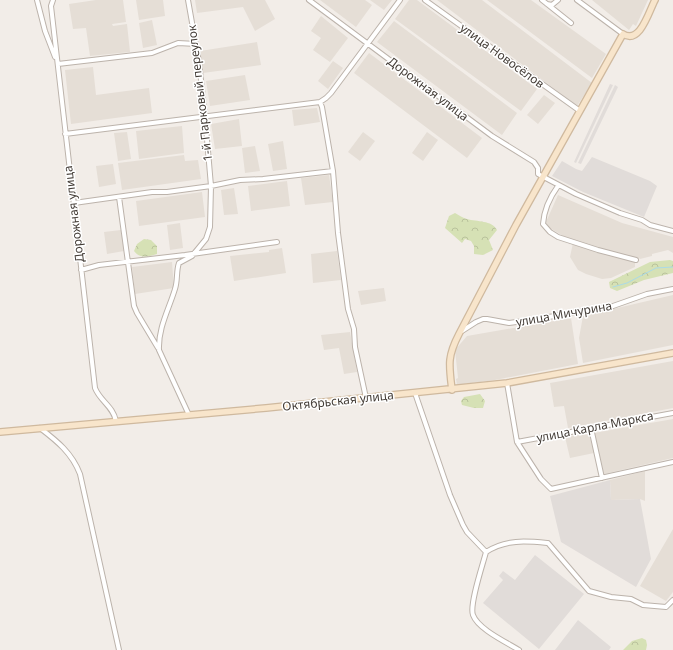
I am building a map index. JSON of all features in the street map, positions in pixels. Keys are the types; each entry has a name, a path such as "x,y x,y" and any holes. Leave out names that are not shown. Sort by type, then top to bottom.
{"street":[{"path":"37,0 45,30 58,64 152,53 178,43 196,44"},
{"name":"Дорожная улица","path":"53,0 51,6 64,134 74,203 95,388 97,393 113,411 116,421"},
{"name":"1-й Парковый переулок","path":"188,0 196,44 205,116 211,186 210,227 206,239 195,253"},
{"name":"Дорожная улица","path":"310,0 492,136 534,162 538,168 538,174 544,177"},
{"path":"64,134 320,102 331,93 400,0"},
{"name":"улица Новосёлов","path":"425,0 580,111"},
{"path":"542,0 571,23"},
{"path":"547,4 552,5 558,0"},
{"path":"578,0 628,37 632,37 640,31 655,0"},
{"path":"452,390 450,356 453,346 623,34"},
{"path":"320,102 333,171 338,233 348,309 354,329 355,347 366,398"},
{"path":"74,203 152,192 167,192 211,186 240,180 263,179 333,171"},
{"path":"544,177 558,186 620,213 642,220 650,225 673,231"},
{"path":"558,186 552,194 543,216 543,224 550,232 558,237 636,260"},
{"path":"119,197 134,306 160,350 189,415"},
{"path":"81,270 99,265 277,242"},
{"path":"160,350 160,331 176,288 177,268 179,263 190,258 195,253"},
{"name":"улица Мичурина","path":"459,334 466,328 483,319 509,323 531,320 613,306 647,294 673,289"},
{"name":"Октябрьская улица","path":"0,432 415,394 507,384 673,352"},
{"path":"507,384 517,442 541,479 551,489 673,462"},
{"path":"415,394 450,495 463,525 467,532 486,552"},
{"name":"улица Карла Маркса","path":"517,442 673,413"},
{"path":"40,428 60,443 76,463 80,474 119,650"},
{"path":"591,428 602,478"},
{"path":"519,650 489,632 476,620 472,614 472,602 486,552 505,543 518,540 548,543 589,590 611,597 630,599 649,606 666,607 672,602"}],"shaded area":[{"path":"96,0 123,0 126,22 112,24 113,26 127,24 130,52 90,56 86,28 73,29 69,4"},
{"path":"136,0 163,0 165,16 139,20"},
{"path":"195,0 265,0 275,19 255,31 243,7 197,13"},
{"path":"320,0 365,0 372,5 356,27"},
{"path":"370,0 392,0 384,10"},
{"path":"409,0 417,0 537,89 521,111 395,19"},
{"path":"437,0 482,0 592,83 577,106"},
{"path":"487,0 531,0 606,54 592,78"},
{"path":"592,0 648,0 636,26 633,24 629,30"},
{"path":"321,16 348,38 330,62 313,50 321,38 311,31"},
{"path":"152,20 157,45 143,48 139,23"},
{"path":"394,21 517,113 502,135 377,42"},
{"path":"257,42 261,65 203,73 200,51"},
{"path":"369,53 482,138 467,158 354,73"},
{"path":"333,61 343,68 328,89 318,81"},
{"path":"93,67 96,95 149,88 152,113 71,124 65,70"},
{"path":"245,75 250,100 210,106 206,81"},
{"path":"610,84 613,85 576,163 574,162"},
{"path":"615,85 618,87 581,164 578,163"},
{"path":"544,95 555,103 538,124 527,115"},
{"path":"317,108 320,122 294,126 292,110"},
{"path":"239,119 242,146 215,149 211,124"},
{"path":"182,126 184,153 139,159 136,131"},
{"path":"127,132 131,159 118,161 114,133"},
{"path":"363,132 375,141 360,161 348,152"},
{"path":"427,132 438,140 423,161 412,153"},
{"path":"283,141 287,169 273,171 268,144"},
{"path":"255,146 260,171 245,173 242,148"},
{"path":"184,155 185,161 198,160 201,179 122,190 118,163"},
{"path":"592,157 650,181 657,186 644,217 583,192 552,176 562,161 582,171"},
{"path":"113,164 116,184 99,187 96,166"},
{"path":"329,175 333,202 305,205 301,178"},
{"path":"287,181 290,206 251,211 248,186"},
{"path":"234,188 238,214 224,215 221,190"},
{"path":"202,192 205,217 139,226 136,201"},
{"path":"558,195 622,223 673,237 673,253 668,250 640,259 600,249 565,237 548,227 546,222"},
{"path":"180,223 183,248 170,250 167,225"},
{"path":"121,230 124,251 107,254 104,232"},
{"path":"573,243 635,262 635,267 611,278 602,279 586,274 578,270 570,257"},
{"path":"282,248 286,273 234,281 230,256 269,252 269,250"},
{"path":"337,251 341,280 313,283 311,254"},
{"path":"172,262 174,288 135,294 132,267"},
{"path":"384,288 386,301 361,305 358,291"},
{"path":"673,295 673,345 583,363 579,338 583,316"},
{"path":"571,318 578,364 495,380 457,385 456,379 458,378 455,350 467,336"},
{"path":"350,332 357,372 344,374 339,348 324,350 321,335"},
{"path":"673,361 673,408 568,428 564,406 554,407 550,383"},
{"path":"673,419 673,458 604,474 594,433"},
{"path":"589,433 594,453 570,458 565,437"},
{"path":"645,471 645,501 640,499 611,500 610,480"},
{"path":"610,480 611,500 640,499 651,559 636,587 561,542 550,496"},
{"path":"673,529 673,592 666,601 640,586"},
{"path":"535,555 584,594 539,649 483,603 503,580 499,576 503,571 515,580"},
{"path":"578,620 611,647 609,650 555,650"}],"green space":[{"path":"455,213 466,219 492,224 497,230 489,240 493,250 483,255 474,254 474,246 471,241 465,239 462,243 445,228 449,216"},
{"path":"144,239 151,240 157,246 157,254 142,256 136,254 134,251 137,244"},
{"path":"673,261 673,273 644,280 617,291 610,288 609,282 650,262"},
{"path":"480,394 485,401 483,408 474,408 462,405 461,401 464,397"},
{"path":"642,638 646,640 646,650 623,650 632,641"}],"waterway":[{"path":"613,287 627,283 656,268 673,267"}]}
